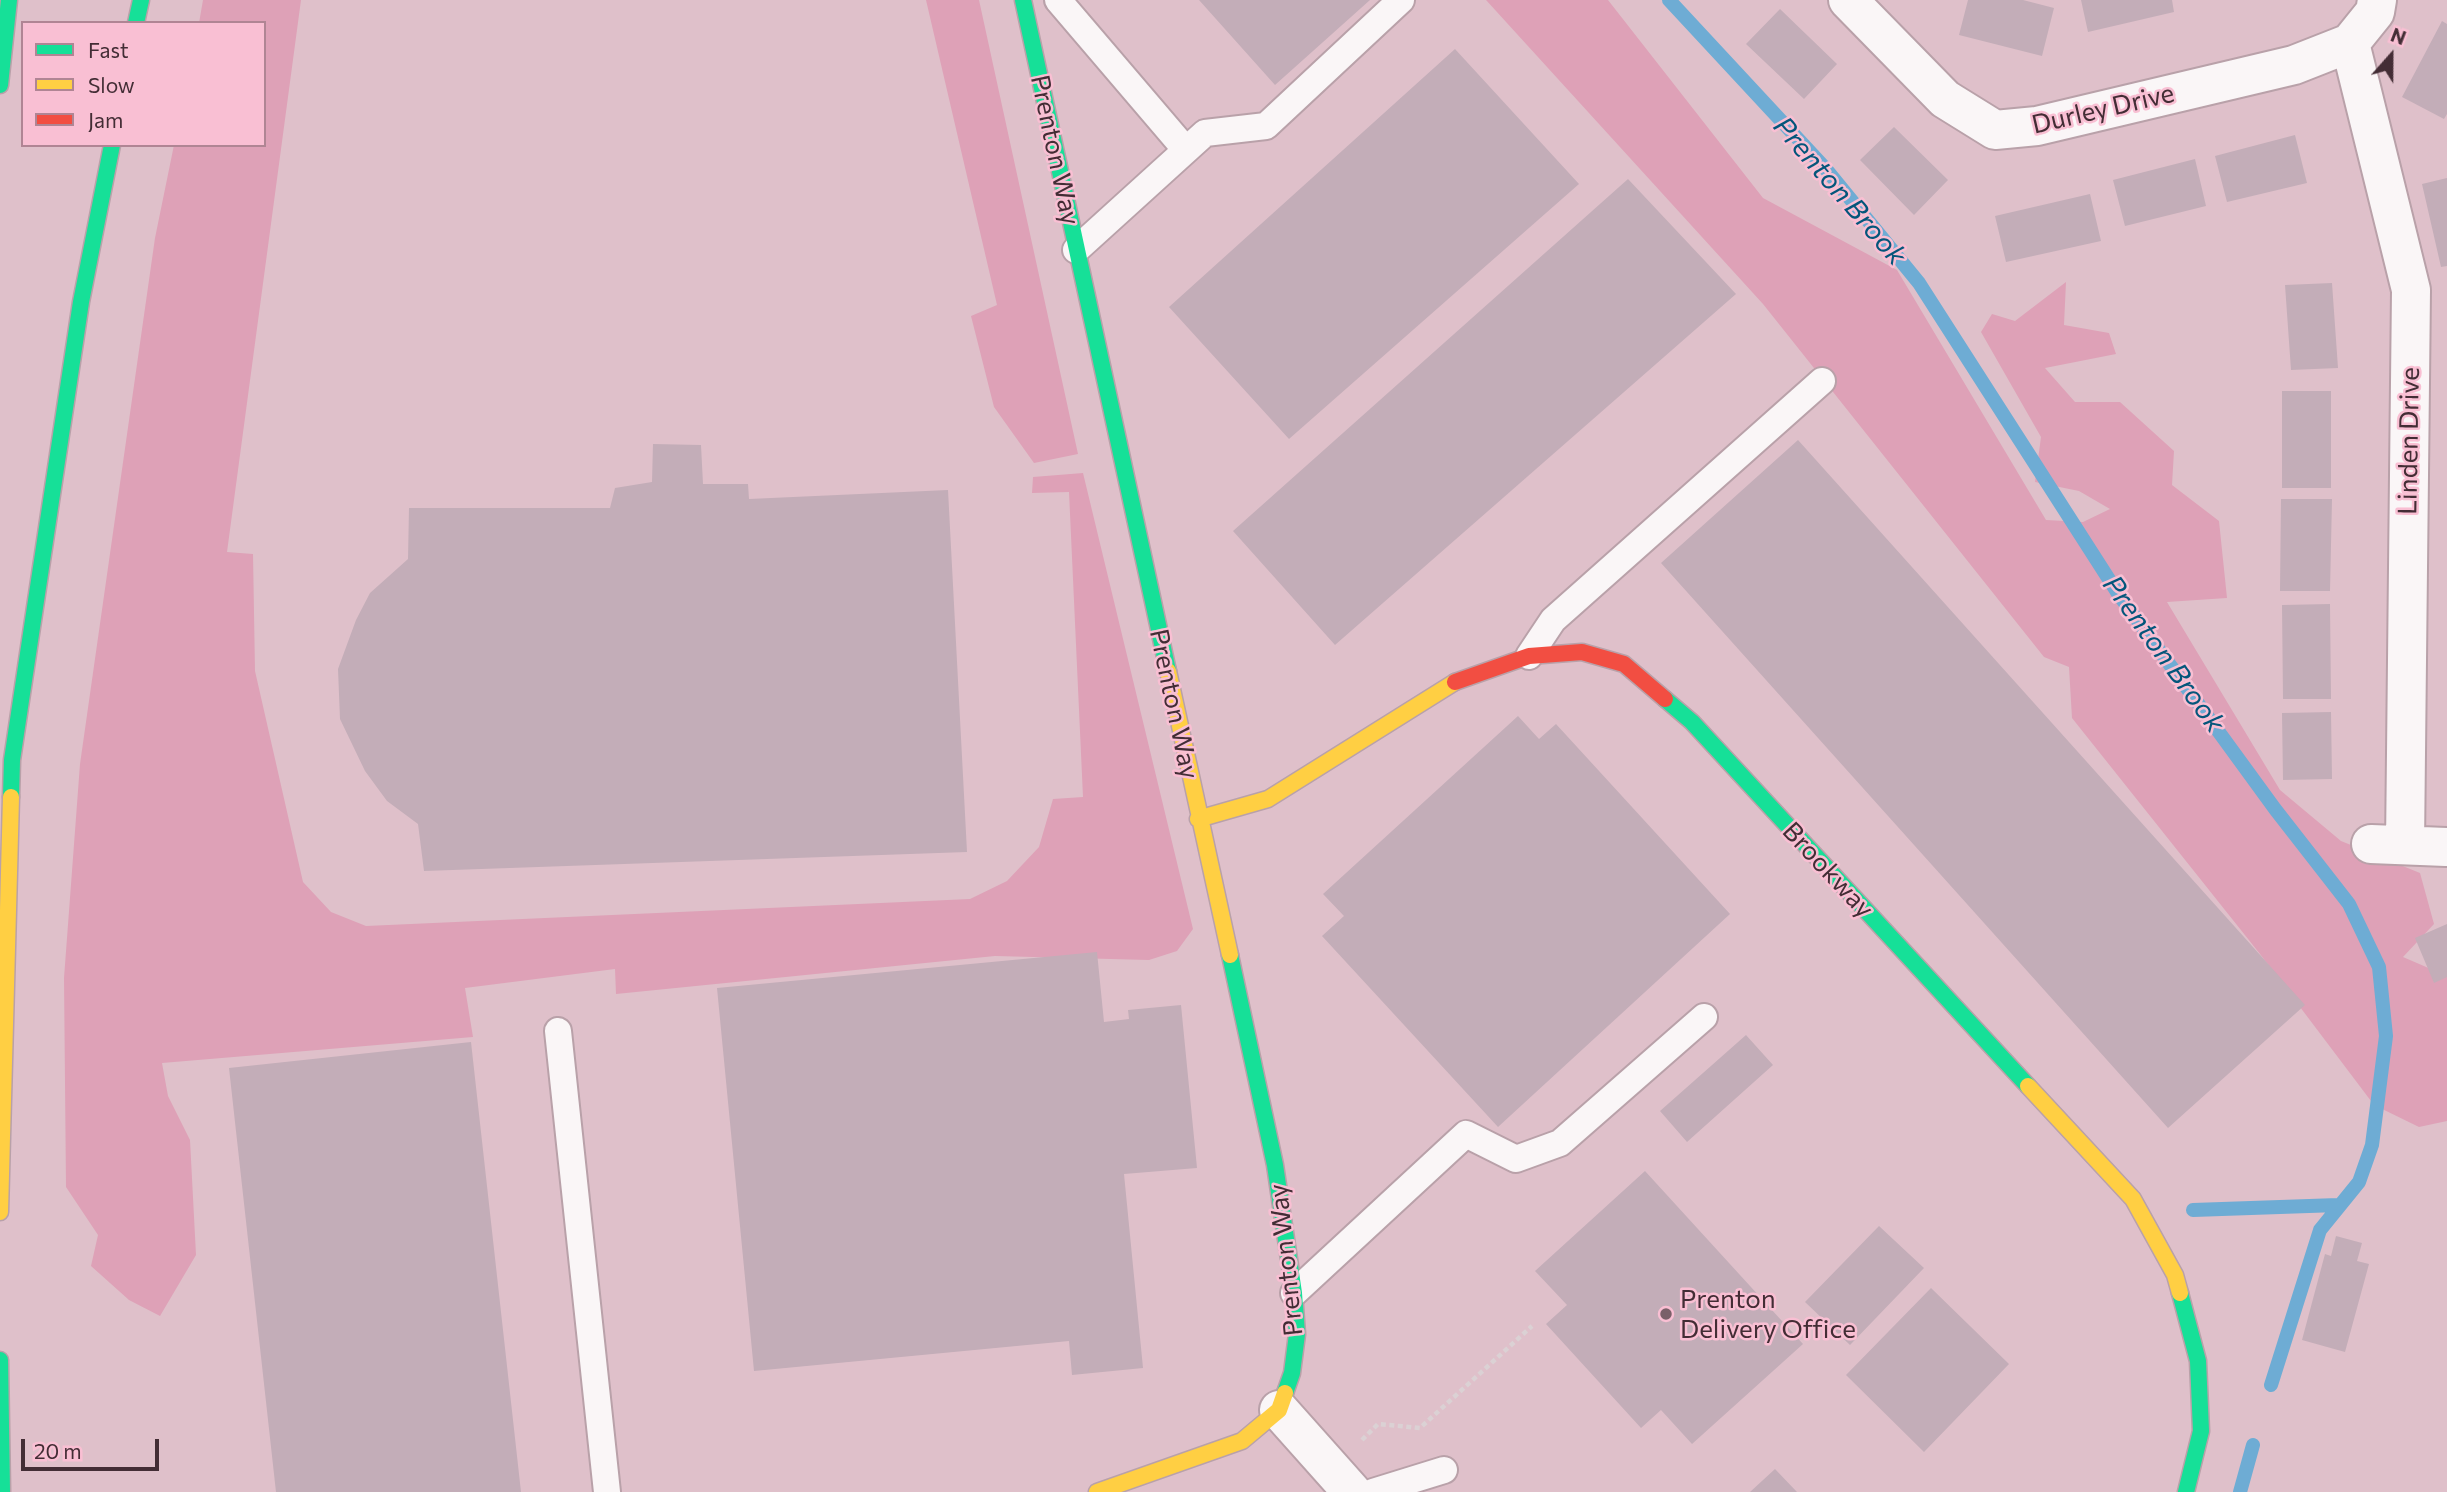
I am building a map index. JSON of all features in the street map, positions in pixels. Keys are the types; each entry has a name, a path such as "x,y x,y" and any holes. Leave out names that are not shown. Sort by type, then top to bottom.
{"main road":[{"path":"0,85 9,0"},
{"path":"136,21 141,0"},
{"name":"Prenton Way","path":"1023,0 1198,819 1275,1165 1294,1293 1297,1334 1292,1373 1279,1410"},
{"path":"0,1212 12,760 81,302 112,147"},
{"name":"Brookway","path":"1198,819 1268,799 1455,682 1529,656 1582,652 1624,664 1692,722 2133,1199 2175,1275 2198,1361 2201,1432 2186,1492"},
{"path":"0,1360 2,1492"},
{"path":"1104,1491 1242,1441 1279,1410"}],"street":[{"name":"Durley Drive","path":"1849,0 1945,99 1995,130 2037,126 2294,65 2350,43 2375,12 2376,0"},
{"name":"Linden Drive","path":"2350,43 2411,290 2388,845 2445,847"},
{"path":"1279,1410 1342,1480"}],"lane":[{"path":"1058,0 1186,150"},
{"path":"1076,250 1205,133 1266,126 1401,0"},
{"path":"1529,656 1553,620 1822,381"},
{"path":"1294,1293 1466,1134 1516,1159 1560,1143 1704,1017"},
{"path":"558,1031 607,1492"},
{"path":"1373,1492 1444,1471"}],"path":[{"path":"1342,1480 1378,1424 1420,1428 1532,1326"}],"shaded area":[{"path":"203,0 301,0 227,552 253,554 255,671 303,882 331,912 366,926 970,899 1007,881 1039,847 1053,799 1083,797 1069,492 1032,493 1033,477 1083,473 1193,929 1177,951 1149,960 995,956 616,994 615,969 465,988 473,1037 162,1063 168,1096 190,1140 196,1255 160,1316 129,1300 91,1266 98,1235 66,1187 64,978 80,764 155,238 174,147 266,147 266,21 199,21"},
{"path":"926,0 979,0 1078,454 1034,463 994,407 971,316 997,305"},
{"path":"1486,0 1608,0 1763,198 1897,270 2046,520 2083,522 2110,509 2079,491 2035,482 2041,437 1981,332 1992,314 2015,321 2066,282 2064,325 2109,333 2116,354 2045,368 2075,402 2120,402 2174,451 2172,485 2219,521 2227,598 2167,602 2280,790 2341,841 2420,873 2434,924 2403,957 2447,976 2447,1121 2419,1127 2374,1105 2260,954 2072,718 2069,667 2044,657 1763,304"}],"building":[{"path":"1199,0 1370,0 1275,85"},
{"path":"1968,0 2023,0 2054,8 2042,56 1959,35"},
{"path":"2081,0 2172,0 2174,12 2088,32"},
{"path":"1780,9 1837,64 1804,99 1746,44"},
{"path":"2442,21 2447,24 2447,114 2444,119 2402,97"},
{"path":"1455,49 1579,184 1289,439 1169,307"},
{"path":"1894,127 1948,180 1914,215 1860,160"},
{"path":"2295,135 2307,183 2227,202 2215,156"},
{"path":"2195,159 2206,206 2125,226 2113,180"},
{"path":"2447,178 2447,266 2441,267 2422,184"},
{"path":"1628,179 1736,294 1335,645 1233,531"},
{"path":"2090,194 2101,241 2006,262 1995,216"},
{"path":"2332,283 2338,368 2291,370 2285,285"},
{"path":"2282,391 2331,391 2331,488 2282,488"},
{"path":"1798,440 2305,1005 2168,1128 1661,563"},
{"path":"653,444 701,445 703,484 748,484 749,499 948,490 967,852 424,871 418,824 387,801 365,771 340,719 338,669 356,620 370,593 408,559 409,508 610,508 615,488 652,482"},
{"path":"2281,499 2332,499 2330,591 2280,591"},
{"path":"2330,604 2331,699 2283,699 2282,605"},
{"path":"2331,712 2332,779 2283,780 2282,713"},
{"path":"1518,716 1539,739 1556,724 1730,914 1498,1127 1322,936 1344,916 1323,894"},
{"path":"2447,924 2447,977 2434,983 2415,938"},
{"path":"1097,952 1104,1022 1129,1019 1128,1010 1181,1005 1197,1168 1124,1174 1143,1368 1072,1375 1069,1341 754,1371 717,988"},
{"path":"1746,1035 1773,1065 1687,1142 1660,1111"},
{"path":"471,1042 521,1492 276,1492 229,1068"},
{"name":"Prenton Delivery Office","path":"1645,1171 1803,1344 1692,1444 1661,1410 1641,1428 1546,1324 1567,1305 1535,1271"},
{"path":"1879,1226 1924,1268 1850,1345 1805,1302"},
{"path":"2336,1236 2362,1243 2357,1261 2369,1264 2345,1352 2302,1340 2325,1254 2331,1256"},
{"path":"1931,1288 2009,1364 1924,1452 1846,1375"},
{"path":"1775,1469 1797,1492 1750,1492"}],"waterway":[{"name":"Prenton Brook","path":"1669,0 1825,168 1919,283 2119,595 2275,809 2349,904 2379,967 2386,1036 2372,1145 2359,1182 2320,1230 2271,1385"},
{"path":"2193,1210 2338,1205"},
{"name":"Prenton Brook","path":"2240,1492 2253,1445"}],"traffic: fast":[{"path":"0,85 9,0"},
{"path":"136,21 141,0"},
{"path":"1023,0 1168,671"},
{"path":"11,797 12,760 81,302 112,147"},
{"path":"1665,699 1692,722 2028,1086"},
{"path":"1230,955 1275,1165 1294,1293 1297,1334 1292,1373 1285,1393"},
{"path":"2180,1293 2198,1361 2201,1431 2186,1492"},
{"path":"0,1360 2,1492"}],"traffic: slow":[{"path":"1168,671 1230,955"},
{"path":"1198,819 1268,799 1455,682"},
{"path":"0,1212 11,797"},
{"path":"2028,1086 2133,1199 2175,1275 2180,1293"},
{"path":"1097,1492 1242,1441 1279,1410 1285,1393"}],"traffic: jam":[{"path":"1455,682 1529,656 1582,652 1624,664 1665,699"}],"place":[{"name":"Prenton Delivery Office","path":"1666,1314"}]}
